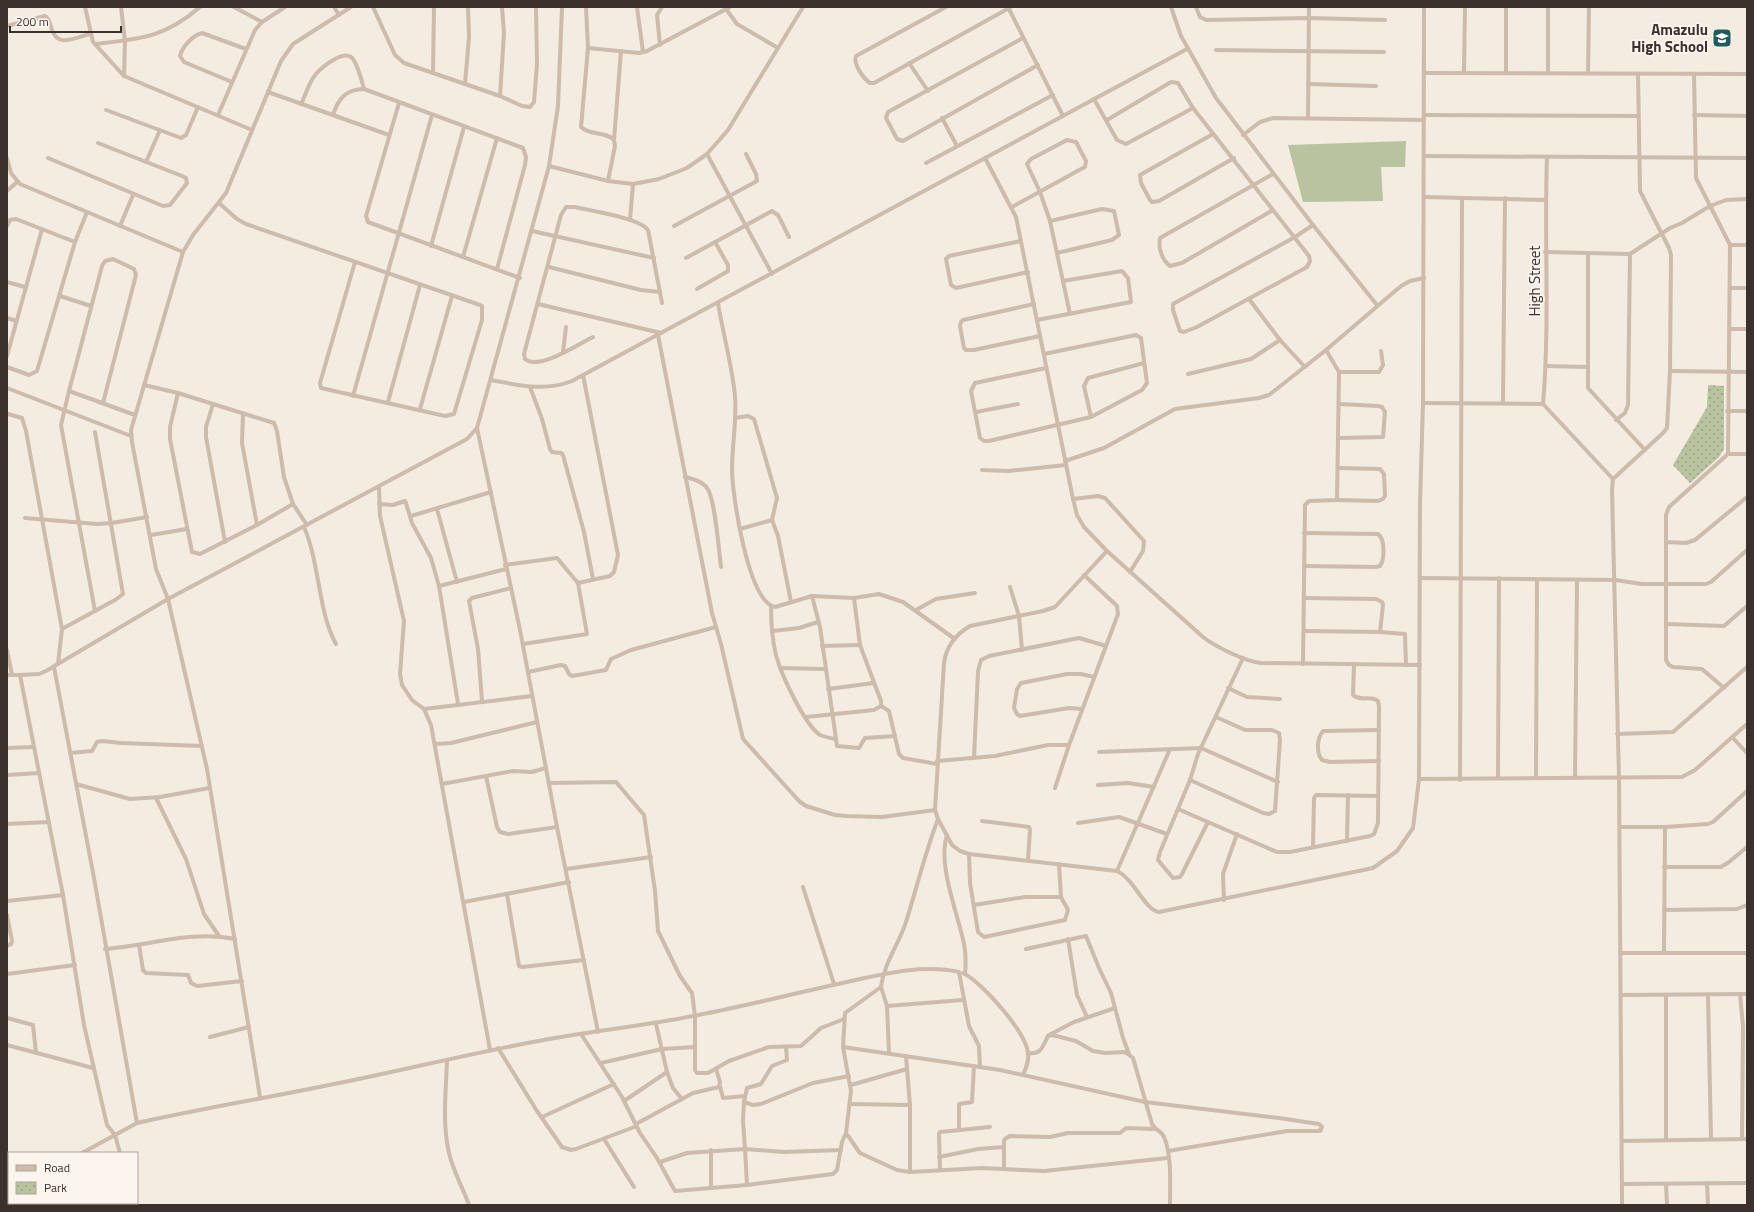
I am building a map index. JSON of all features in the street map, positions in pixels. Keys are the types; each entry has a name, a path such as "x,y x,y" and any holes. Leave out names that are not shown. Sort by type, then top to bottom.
{"street":[{"path":"91,7 85,7 90,34 94,44 124,76 252,130"},
{"path":"121,7 125,41 124,76"},
{"path":"94,44 143,38 166,31 186,19 200,7"},
{"path":"234,7 262,22"},
{"path":"218,115 255,30 262,22 285,7"},
{"path":"334,7 339,15"},
{"path":"260,1097 242,980 202,746 168,599 158,576 131,436 144,385 183,252 193,235 219,203 228,188 281,61 293,44 351,7"},
{"path":"374,7 398,58 404,63 500,96 522,106 530,107 534,102 537,64 536,7"},
{"path":"433,73 434,7"},
{"path":"465,84 469,37 468,7"},
{"path":"500,96 504,33 502,7"},
{"path":"7,650 9,675 39,674 54,667 168,599 467,439 477,428 520,278 549,166 558,106 562,7"},
{"path":"586,7 588,48 582,127 585,130 610,137 614,140"},
{"path":"637,7 643,52"},
{"path":"660,45 657,15 662,7"},
{"path":"549,166 608,181 633,184 659,179 687,168 707,154 728,130 803,7"},
{"path":"946,7 856,56 855,60 866,81 872,84 1009,7 1023,38 1063,116"},
{"path":"1171,7 1188,49 1216,98 1273,174 1377,305"},
{"path":"1196,7 1200,17 1206,20 1309,18 1385,20"},
{"path":"1308,118 1309,7"},
{"path":"1107,551 1055,607 1044,611 970,626 961,631 946,653 937,763 935,810 938,819 955,849 969,854 1116,871 1126,876 1150,908 1156,912 1224,900 1373,868 1401,847 1413,828 1419,779 1424,278 1424,7"},
{"path":"1464,72 1465,7"},
{"path":"1506,7 1506,73"},
{"path":"1548,7 1548,73"},
{"path":"1588,73 1589,7"},
{"path":"588,48 643,52 660,45 728,8 737,24 778,48"},
{"path":"7,26 44,16 49,21 54,37 58,40 64,41 90,34"},
{"path":"232,82 184,62 180,56 181,50 193,37 202,33 246,49"},
{"path":"1023,38 888,112 886,118 897,139 903,141 1038,65"},
{"path":"490,380 542,388 562,385 718,303 1188,49"},
{"path":"1216,50 1384,52"},
{"path":"608,181 615,146 614,140 621,51"},
{"path":"301,104 315,76 321,69 340,56 352,57 364,89"},
{"path":"909,63 928,91"},
{"path":"1424,73 1747,74"},
{"path":"1622,1205 1622,953 1612,494 1613,479 1667,428 1670,371 1671,255 1640,191 1638,74"},
{"path":"1694,74 1695,157 1697,182 1730,245 1730,329 1727,411 1728,454"},
{"path":"1107,120 1175,82 1181,87 1193,108 1234,158 1273,210 1295,237 1309,256 1309,264 1302,270 1197,327 1184,332 1180,331 1173,310 1173,304 1295,237 1313,225"},
{"path":"1308,84 1376,86"},
{"path":"333,115 340,100 346,94 364,89 432,116 523,148 526,157 497,269"},
{"path":"268,92 389,135"},
{"path":"926,163 1053,95"},
{"path":"1094,99 1118,140 1126,144 1193,108"},
{"path":"399,103 366,219 370,224 520,278"},
{"path":"106,110 176,137 185,136 198,107"},
{"path":"1694,115 1747,116"},
{"path":"353,396 432,116"},
{"path":"1243,135 1260,122 1268,119 1638,116"},
{"path":"942,118 957,146"},
{"path":"431,246 464,127"},
{"path":"146,162 160,130"},
{"path":"1213,134 1140,175 1141,182 1150,200 1152,202 1159,201 1234,158"},
{"path":"463,257 497,138"},
{"path":"1012,207 1040,192 1085,167 1086,161 1074,140 1067,140 1028,161 1027,167 1040,192 1050,221 1070,314"},
{"path":"48,158 161,206 168,206 187,183 186,178 182,176 98,143"},
{"path":"707,154 772,274"},
{"path":"674,226 757,181 756,174 746,154"},
{"path":"1424,156 1747,158"},
{"name":"High Street","path":"1543,404 1546,366 1545,200 1547,157"},
{"path":"7,158 11,173 17,182 183,252"},
{"path":"985,158 1012,207 1021,241 1073,499 1079,520 1107,551 1208,640 1243,658 1261,663 1420,665"},
{"path":"1273,174 1160,238 1159,244 1164,262 1170,266 1182,263 1273,210"},
{"path":"7,191 17,182"},
{"path":"630,220 633,184"},
{"path":"120,226 133,195"},
{"path":"1424,197 1545,200"},
{"path":"1460,780 1462,198"},
{"path":"1503,403 1505,198"},
{"path":"1545,252 1630,254 1710,206 1726,200 1747,199"},
{"path":"219,203 237,219 246,224 482,306 482,320 454,414 445,416 420,409 322,389 320,385 355,262"},
{"path":"593,337 538,363 528,362 525,359 524,354 561,215 566,207 575,207 630,220 642,224 648,230 662,303"},
{"path":"1050,221 1109,209 1114,211 1120,232 1119,236 1112,240 1057,253"},
{"path":"686,258 772,211 778,215 788,237"},
{"path":"7,367 29,375 37,371 75,242 87,212"},
{"path":"7,226 9,221 13,218 75,242"},
{"path":"7,356 42,229"},
{"path":"532,231 654,258"},
{"path":"1021,241 949,256 946,259 946,264 951,285 956,288 1028,272"},
{"path":"697,289 728,271 728,265 715,242"},
{"path":"1730,245 1747,245"},
{"path":"1588,253 1587,385 1589,392 1645,450"},
{"path":"1616,420 1625,412 1628,405 1630,254"},
{"path":"94,611 61,431 68,391 91,306 105,261 113,259 134,269 136,277 103,403"},
{"path":"548,267 641,290 660,292"},
{"path":"1037,320 1129,304 1131,300 1128,278 1125,273 1118,271 1063,281"},
{"path":"982,470 1008,471 1066,463 1104,448 1174,409 1264,397 1326,350 1377,305 1402,286 1410,281 1424,278"},
{"path":"7,282 25,287"},
{"path":"388,402 420,285"},
{"path":"1730,288 1747,288"},
{"path":"60,296 91,306"},
{"path":"420,409 452,296"},
{"path":"1249,299 1280,340 1305,366"},
{"path":"718,303 734,394 732,469 733,490 749,567 760,593 771,606 772,631 776,654 780,668 792,695 817,732 825,737 835,739"},
{"path":"538,304 659,334"},
{"path":"1034,304 963,320 960,322 960,326 964,348 966,350 974,350 1040,336"},
{"path":"7,318 16,321"},
{"path":"563,352 566,327"},
{"path":"1730,329 1747,329"},
{"path":"659,334 685,477 716,627 743,739 799,801 806,806 835,815 846,816 882,816 935,810"},
{"path":"1044,354 1132,334 1141,338 1147,383 1145,388 1090,417 1058,426 989,441 984,441 980,438 971,391 974,383 1046,368"},
{"path":"1188,374 1251,359 1280,340"},
{"path":"1326,350 1339,372 1338,500"},
{"path":"1339,372 1379,372 1383,365 1380,351"},
{"path":"1090,417 1084,386 1088,378 1144,363"},
{"path":"1546,366 1587,367"},
{"path":"1670,371 1747,372"},
{"path":"578,583 612,575 618,561 583,375"},
{"path":"144,385 178,393 243,414 267,420 276,426 284,477 292,504 306,526 326,617 336,644"},
{"path":"530,387 542,419 550,449 552,452 561,453 563,455 584,532 593,579"},
{"path":"7,388 131,436"},
{"path":"68,391 136,416"},
{"path":"178,393 170,427 170,439 191,550 195,554 200,554 225,542 292,504"},
{"path":"1423,403 1543,404 1613,479"},
{"path":"213,404 206,427 206,437 225,542"},
{"path":"976,412 1018,404"},
{"path":"1339,404 1378,406 1382,407 1385,412 1383,437 1339,438"},
{"path":"1727,411 1747,411"},
{"path":"8,414 20,416 24,422 62,629 58,664"},
{"path":"243,414 242,443 257,525"},
{"path":"734,418 748,416 754,419 777,498 772,520 778,536 791,602"},
{"path":"477,428 523,644 556,827 569,882 598,1032"},
{"path":"62,629 119,598 123,594 112,523 95,432"},
{"path":"1724,688 1705,671 1678,668 1669,665 1665,657 1667,624 1665,585 1666,515 1669,508 1728,454 1747,454"},
{"path":"1303,664 1304,533 1306,502 1338,500 1378,501 1383,499 1385,496 1384,474 1380,469 1338,468"},
{"path":"685,477 695,480 709,490 713,506 721,567"},
{"path":"379,487 380,516 404,621 400,674 402,685 412,700 424,709 430,721 490,1050"},
{"path":"412,516 491,492"},
{"path":"1073,499 1098,496 1105,498 1144,541 1143,551 1130,572"},
{"path":"1666,542 1686,543 1695,540 1747,497"},
{"path":"379,504 393,505 405,501 409,514 412,516 416,530 431,558 439,586 458,704"},
{"path":"437,509 457,582"},
{"path":"25,518 112,523 146,517"},
{"path":"740,529 772,520"},
{"path":"151,535 187,529"},
{"path":"1304,533 1378,534 1383,541 1382,561 1380,566 1304,566"},
{"path":"1420,578 1614,580 1665,585 1708,584 1747,550"},
{"path":"439,586 506,567 557,558 578,583 587,634 523,644"},
{"path":"1055,788 1082,709 1117,618 1118,609 1116,606 1084,575"},
{"path":"1498,778 1499,578"},
{"path":"1536,778 1537,580"},
{"path":"1574,778 1577,580"},
{"path":"1010,587 1019,616 1022,650"},
{"path":"482,701 478,649 469,601 472,598 511,588"},
{"path":"916,610 936,598 975,593"},
{"path":"771,606 775,607 812,596 854,598 879,594 898,600 916,610 955,639"},
{"path":"812,596 822,646 835,739 839,747 859,748 865,738 895,736"},
{"path":"854,598 860,644 881,701 881,706"},
{"path":"1304,598 1380,600 1383,605 1382,626 1380,632"},
{"path":"1667,624 1724,626 1747,606"},
{"path":"772,631 799,628 818,622"},
{"path":"528,672 561,665 565,666 569,674 572,676 603,671 607,668 611,660 627,652 716,627"},
{"path":"1304,631 1380,632 1405,634 1406,664"},
{"path":"974,758 979,664 981,660 989,656 1079,638 1106,646"},
{"path":"822,646 860,644"},
{"path":"1208,822 1180,877 1174,878 1158,860 1167,834 1190,780 1201,748 1243,658"},
{"path":"1178,809 1277,852 1346,841 1374,834 1378,823 1378,701 1372,698 1356,697 1353,695 1354,664"},
{"path":"54,667 137,1123"},
{"path":"1618,734 1673,732 1747,667"},
{"path":"780,668 825,669"},
{"path":"20,674 49,822 93,1068 107,1125 115,1135 120,1152"},
{"path":"1082,709 1069,708 1020,716 1014,708 1018,685 1026,681 1067,674 1082,674 1094,677"},
{"path":"828,689 874,682"},
{"path":"1228,688 1247,697 1280,699"},
{"path":"424,709 532,696"},
{"path":"806,717 832,713 874,710 881,706"},
{"path":"881,706 889,711 899,754 903,758 937,763 995,756 1048,745 1069,745"},
{"path":"1190,780 1269,814 1273,813 1276,808 1280,740 1278,733 1272,730 1245,730 1216,718"},
{"path":"435,744 451,743 537,722"},
{"path":"1419,779 1460,780 1498,778 1682,777 1695,770 1747,724"},
{"path":"1379,730 1323,731 1320,735 1318,752 1322,760 1330,762 1379,761"},
{"path":"1732,737 1747,753"},
{"path":"70,753 92,751 97,742 102,741 121,744 202,746"},
{"path":"7,748 34,747"},
{"path":"1099,752 1201,748 1278,782"},
{"path":"1116,871 1170,750"},
{"path":"442,784 513,771 532,772 546,768"},
{"path":"7,775 39,773"},
{"path":"486,776 497,827 500,832 508,834 556,827"},
{"path":"549,783 610,782 618,784 644,815 651,857 658,931 680,976 690,988 695,1016 695,1070 697,1073 705,1074 729,1061 769,1047 801,1046 821,1028 844,1019"},
{"path":"1098,785 1128,783 1154,787"},
{"path":"76,784 121,798 156,798 209,788"},
{"path":"1620,826 1665,827 1708,824 1713,822 1747,791"},
{"path":"1313,847 1314,798 1320,795 1378,796"},
{"path":"1346,841 1348,796"},
{"path":"156,798 186,859 204,914 219,936"},
{"path":"1078,823 1113,817 1124,818 1167,834"},
{"path":"889,1053 887,1006 881,987 882,974 906,922 922,862 938,819"},
{"path":"982,821 1029,827 1028,860"},
{"path":"7,824 49,822"},
{"path":"1664,953 1665,827"},
{"path":"1224,900 1222,883 1223,874 1238,834"},
{"path":"947,835 944,853 955,911 964,942 965,974"},
{"path":"1664,867 1720,867 1729,862 1747,847"},
{"path":"969,854 978,932 981,936 988,937 1065,920 1068,910 1061,897 1059,864"},
{"path":"566,869 651,857"},
{"path":"464,902 569,882"},
{"path":"803,887 834,984"},
{"path":"508,894 519,966 522,967 584,960"},
{"path":"7,901 62,895"},
{"path":"974,905 1025,897 1061,897"},
{"path":"1664,910 1737,909 1747,905"},
{"path":"7,915 12,940 11,944 7,946"},
{"path":"105,949 140,945 167,939 219,936 235,939"},
{"path":"1026,949 1087,936 1099,968 1111,993 1123,1038 1135,1063 1145,1102 1155,1129"},
{"path":"1068,939 1077,995 1087,1017"},
{"path":"140,945 143,970 146,973 188,975 192,985 197,986 242,980"},
{"path":"1622,953 1747,953"},
{"path":"7,974 75,965"},
{"path":"84,1152 137,1123 447,1060 498,1048 581,1034 656,1024 882,974 916,970 959,972 973,979 1008,1015 1020,1034 1028,1053 1027,1066 1023,1075"},
{"path":"959,972 969,1026 979,1046 980,1067"},
{"path":"581,1034 614,1084 636,1125 660,1162 675,1191 747,1185 834,1174 837,1170 846,1133 850,1104 851,1085 843,1047 844,1019 848,1009 881,987"},
{"path":"1740,994 1745,1026 1742,1139"},
{"path":"1621,995 1747,994"},
{"path":"1666,995 1666,1140"},
{"path":"1708,995 1711,1139"},
{"path":"887,1006 963,1000"},
{"path":"1028,1053 1034,1054 1041,1050 1048,1036 1074,1022 1115,1008"},
{"path":"7,1018 33,1025 36,1053"},
{"path":"656,1024 667,1072 673,1088 682,1099"},
{"path":"210,1037 249,1027"},
{"path":"1048,1036 1056,1035 1076,1041 1086,1048 1100,1053 1120,1051 1130,1054"},
{"path":"7,1045 93,1068"},
{"path":"747,1185 742,1110 745,1096 748,1088 761,1084 772,1066 787,1060 786,1046"},
{"path":"601,1064 662,1049 695,1047"},
{"path":"843,1047 980,1067 1145,1102 1279,1118 1319,1124 1322,1127 1320,1131 1287,1131 1168,1151"},
{"path":"498,1048 562,1147 566,1149 576,1149 604,1139 636,1125 698,1091 720,1086"},
{"path":"906,1056 910,1105 910,1172"},
{"path":"447,1060 445,1107 447,1145 451,1160 469,1205"},
{"path":"959,1130 959,1104 972,1102 974,1066"},
{"path":"716,1069 723,1098 745,1096"},
{"path":"851,1085 907,1069"},
{"path":"624,1101 667,1072"},
{"path":"744,1102 753,1105 761,1104 812,1083 849,1076"},
{"path":"542,1117 614,1084"},
{"path":"850,1104 910,1105"},
{"path":"940,1170 939,1134 942,1131 990,1127"},
{"path":"1004,1168 1005,1139 1010,1136 1050,1137 1068,1133 1120,1133 1126,1128 1155,1129 1161,1132 1164,1136 1168,1151 1170,1205"},
{"path":"846,1133 860,1153 897,1170 910,1172 1004,1168 1044,1171 1168,1158"},
{"path":"604,1139 634,1188"},
{"path":"1622,1141 1747,1139"},
{"path":"939,1157 966,1151 1004,1147"},
{"path":"660,1162 683,1154 711,1150 745,1149 784,1152 841,1150"},
{"path":"710,1188 711,1150"},
{"path":"1707,1183 1708,1205"},
{"path":"1622,1184 1747,1183"},
{"path":"1666,1184 1666,1205"}],"green space":[{"path":"1406,141 1405,167 1381,167 1383,201 1303,202 1288,145"},
{"path":"1708,385 1724,386 1724,449 1719,457 1690,483 1673,465 1707,407"}],"place":[{"name":"Amazulu High School","path":"1722,38"}]}
